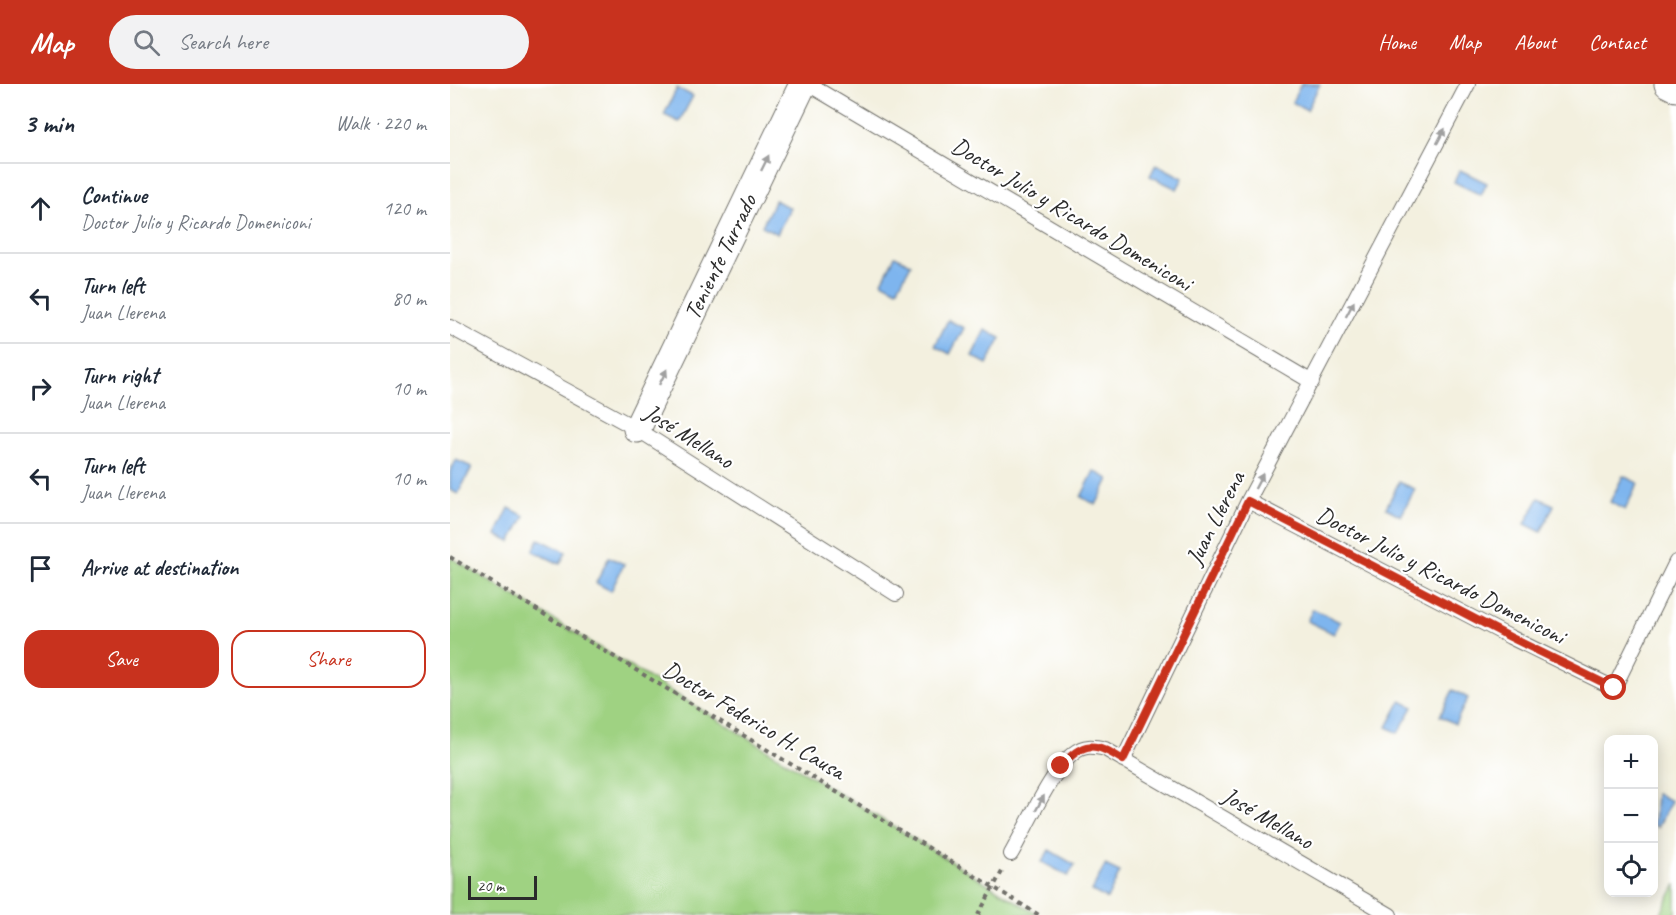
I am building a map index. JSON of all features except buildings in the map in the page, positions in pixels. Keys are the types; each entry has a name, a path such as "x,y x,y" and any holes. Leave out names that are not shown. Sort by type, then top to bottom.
{"street":[{"name":"Teniente Turrado","path":"637,429 803,84"},
{"path":"1668,84 1676,88"}],"lane":[{"name":"Doctor Julio y Ricardo Domeniconi","path":"808,84 1312,382"},
{"name":"Juan Llerena","path":"1123,760 1248,501 1468,84"},
{"name":"José Mellano","path":"450,327 637,429 896,594"},
{"name":"Doctor Julio y Ricardo Domeniconi","path":"1248,501 1510,637 1614,688 1676,562"},
{"path":"1011,854 1061,766 1074,752 1090,745 1105,748 1123,760"},
{"name":"José Mellano","path":"1123,760 1390,915"}],"path":[{"name":"Doctor Federico H. Causa","path":"450,557 1039,915"},
{"path":"978,915 1011,854"}],"green space":[{"path":"450,557 993,887 1039,915 450,915"},
{"path":"1676,884 1676,915 1660,915"}],"water":[{"path":"1301,84 1320,84 1307,110 1292,102"},
{"path":"677,88 693,96 679,122 664,115"},
{"path":"1156,164 1183,178 1177,189 1150,176"},
{"path":"1460,170 1487,183 1481,195 1454,182"},
{"path":"775,200 790,208 777,234 762,226"},
{"path":"895,256 911,264 897,290 882,282"},
{"path":"948,320 964,328 950,354 935,346"},
{"path":"985,330 1001,338 987,364 972,356"},
{"path":"456,460 472,467 458,494 450,490 450,472"},
{"path":"1094,471 1109,479 1096,505 1081,497"},
{"path":"1623,476 1638,483 1625,510 1610,502"},
{"path":"1399,482 1415,489 1401,516 1386,508"},
{"path":"1539,498 1554,505 1541,532 1525,524"},
{"path":"509,508 525,516 511,542 496,535"},
{"path":"539,539 566,552 560,564 533,551"},
{"path":"609,557 624,564 611,591 596,583"},
{"path":"1313,609 1340,622 1334,634 1307,621"},
{"path":"1453,690 1468,698 1455,724 1440,716"},
{"path":"1401,701 1413,707 1398,733 1387,727"},
{"path":"1658,794 1671,801 1658,827"},
{"path":"1049,850 1075,865 1068,876 1042,862"},
{"path":"1105,865 1120,872 1107,899 1092,891"}],"route":[{"path":"1061,766 1074,752 1090,745 1105,748 1123,760 1248,501 1510,637 1614,688"}]}
